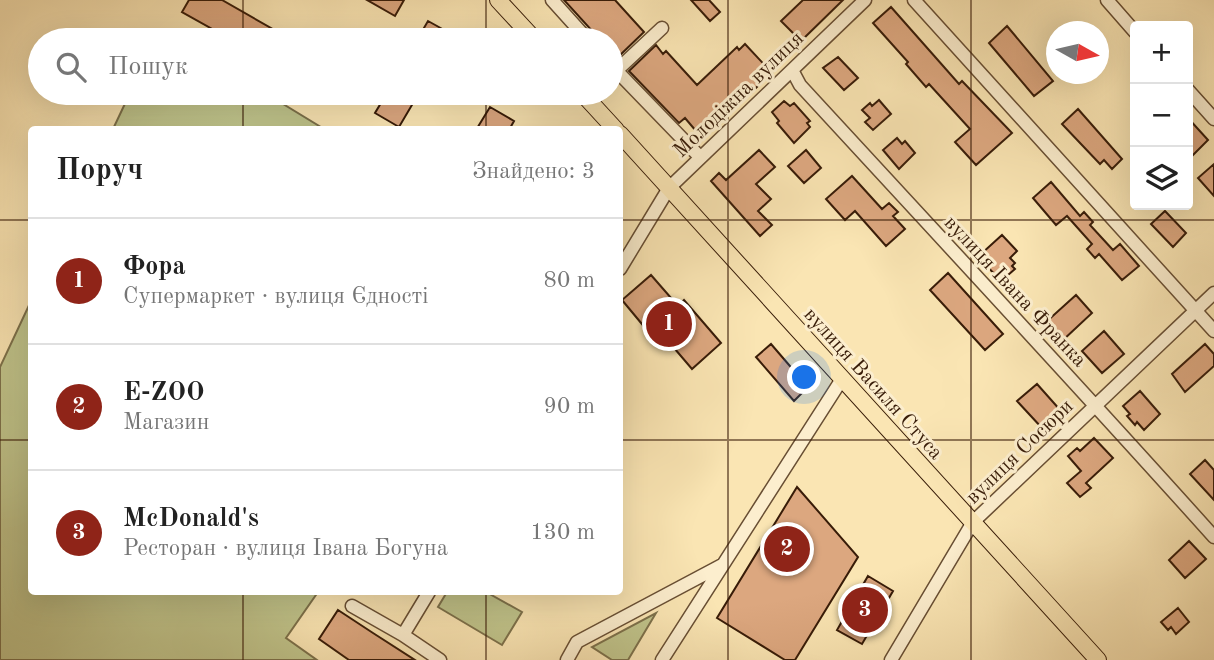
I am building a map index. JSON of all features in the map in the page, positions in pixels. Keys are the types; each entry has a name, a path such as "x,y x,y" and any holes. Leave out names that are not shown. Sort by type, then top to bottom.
{"main road":[{"path":"498,0 524,28"},
{"path":"593,105 612,126"},
{"name":"вулиця Василя Стуса","path":"623,137 1098,660"}],"street":[{"path":"552,0 578,28"},
{"name":"Молодіжна вулиця","path":"623,264 668,188 865,0"},
{"path":"914,0 1214,331"},
{"path":"1107,0 1130,26"},
{"path":"623,60 662,28"},
{"name":"вулиця Івана Франка","path":"792,70 800,85 1214,537"},
{"path":"623,78 699,156"},
{"path":"1193,96 1214,119"},
{"name":"вулиця Сосюри","path":"891,660 973,522 1214,293"},
{"path":"662,660 842,379"},
{"path":"567,660 577,642 725,564"},
{"path":"403,635 427,595"},
{"path":"352,606 440,660"}],"green space":[{"path":"124,105 285,105 319,126 114,126"},
{"path":"28,307 28,595 316,595 286,638 317,660 0,660 0,367"},
{"path":"445,595 491,595 522,612 502,645 438,607"},
{"path":"656,613 628,660 612,660 592,647"}],"building":[{"path":"189,0 222,0 271,28 211,28 182,12"},
{"path":"367,0 404,0 395,16"},
{"path":"564,0 615,0 644,32 623,52 623,28 590,28"},
{"path":"691,0 709,0 720,12 710,21"},
{"path":"803,0 843,0 801,41 781,21"},
{"path":"891,7 959,84 962,81 1012,133 976,165 955,142 970,129 929,84 926,87 873,23"},
{"path":"428,21 441,28 424,28"},
{"path":"1007,26 1046,73 1046,84 1049,84 1034,96 989,43"},
{"path":"745,44 772,73 717,124 711,117 696,131 685,118 679,123 629,71 656,45 663,54 666,51 697,85 737,47 739,50"},
{"path":"838,57 858,78 844,90 823,68"},
{"path":"879,100 891,114 873,130 865,122 870,118 862,110"},
{"path":"784,101 790,106 794,103 810,121 807,123 810,127 794,143 777,123 779,121 772,112"},
{"path":"380,105 412,105 400,126 375,113"},
{"path":"490,107 514,121 511,126 478,126"},
{"path":"1078,109 1122,159 1112,169 1104,160 1100,164 1062,124"},
{"path":"1193,124 1208,140 1193,155"},
{"path":"897,138 902,144 905,141 915,153 899,169 883,150"},
{"path":"759,150 775,167 756,184 771,199 758,211 772,225 760,236 711,181 719,173 726,180"},
{"path":"806,150 821,168 804,183 788,166"},
{"path":"1214,164 1214,196 1198,178"},
{"path":"852,176 882,209 889,203 898,212 893,216 905,229 886,246 855,211 845,220 826,199"},
{"path":"1051,182 1080,216 1084,212 1093,222 1090,225 1113,250 1120,244 1139,266 1122,280 1099,254 1095,258 1087,249 1092,244 1067,216 1056,225 1033,198"},
{"path":"1165,211 1186,233 1173,247 1151,224"},
{"path":"1002,235 1017,251 1010,258 1015,263 1012,266 1015,269 1001,281 982,261 985,259 981,254"},
{"path":"948,273 1003,334 985,350 930,290"},
{"path":"651,275 678,306 684,300 721,343 692,369 663,335 656,341 623,299"},
{"path":"1076,295 1092,313 1062,341 1046,322"},
{"path":"1104,331 1124,354 1102,373 1082,351"},
{"path":"771,344 808,387 794,401 756,357"},
{"path":"1205,344 1214,354 1214,366 1185,392 1172,374"},
{"path":"1037,384 1061,411 1042,428 1017,401"},
{"path":"1140,391 1160,414 1144,430 1127,416 1130,414 1123,406"},
{"path":"1094,438 1113,458 1086,483 1091,488 1080,497 1067,483 1081,471 1068,456 1077,448 1080,451"},
{"path":"1205,460 1214,470 1214,500 1190,474"},
{"path":"797,487 858,557 795,660 785,660 717,618"},
{"path":"1189,541 1206,559 1185,578 1169,560"},
{"path":"868,576 893,591 862,644 837,630"},
{"path":"1178,608 1189,622 1176,634 1171,627 1168,630 1161,622"},
{"path":"338,610 415,660 349,660 319,639"}],"place":[{"name":"Фора","path":"669,324"},
{"name":"E-ZOO","path":"787,549"},
{"name":"McDonald's","path":"865,610"}]}
